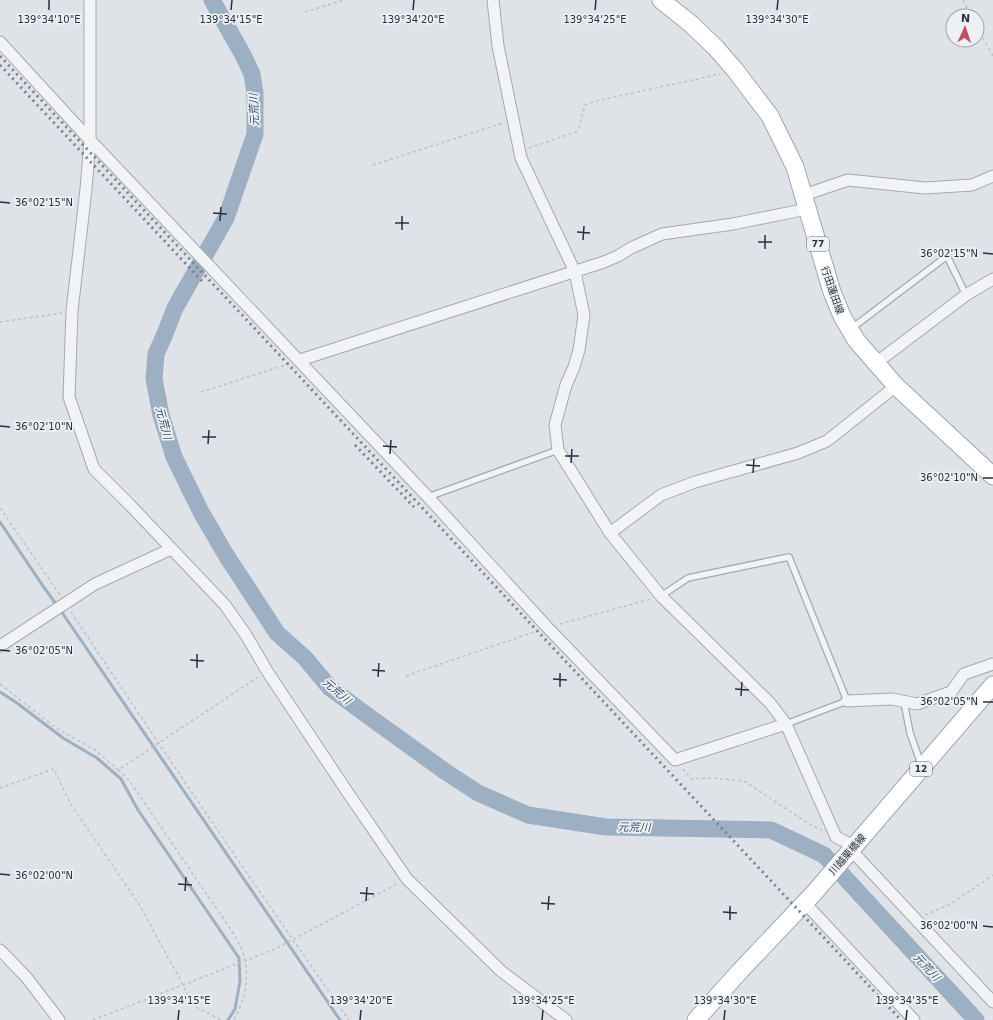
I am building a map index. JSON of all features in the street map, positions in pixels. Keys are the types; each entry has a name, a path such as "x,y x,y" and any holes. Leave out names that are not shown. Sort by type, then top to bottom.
{"main road":[{"name":"行田蓮田線","path":"661,0 691,24 716,48 770,116 795,168 832,292 842,316 856,340 896,386 993,476"},
{"name":"川越栗橋線","path":"696,1020 809,898 993,685"}],"street":[{"path":"90,0 90,140 72,312 69,396 94,468 225,605 344,787 407,879 501,970 566,1020"},
{"path":"493,0 498,46 519,152 575,272 584,315 579,350 574,367 566,384 555,425 558,450 610,533 661,596 770,703 786,724 836,837 851,849 993,1002"},
{"path":"0,42 90,140 300,360 548,628 675,760 786,724"},
{"path":"300,360 575,272 618,256 631,248 662,234 733,224 806,202 848,180 925,188 972,185 993,176"},
{"path":"876,363 966,295 993,279"},
{"path":"610,533 661,495 695,482 798,453 827,441 896,386"},
{"path":"0,646 95,584 171,549"},
{"path":"847,701 892,699 916,704 951,692 964,674 993,664"},
{"path":"809,898 914,1020"},
{"path":"0,950 27,978 59,1020"}],"lane":[{"path":"850,330 948,256 966,295"},
{"path":"428,497 558,450"},
{"path":"661,596 688,578 789,557 847,701 786,724"},
{"path":"904,701 910,733 922,767"}],"path":[{"path":"305,12 344,0"},
{"path":"985,42 993,56"},
{"path":"519,152 576,132 585,105 596,101 735,70"},
{"path":"373,165 513,120"},
{"path":"0,322 72,312"},
{"path":"201,392 300,360"},
{"path":"0,508 158,743 348,1020"},
{"path":"406,676 548,628 661,596"},
{"path":"118,770 267,671"},
{"path":"0,684 56,728 95,750 129,780 229,927 240,946 245,961 246,980 245,991 240,1009 234,1020"},
{"path":"675,760 691,779 714,778 744,781 808,824 836,837"},
{"path":"0,788 54,769 70,803 138,904 183,985 192,1005 221,1020"},
{"path":"916,919 951,904 993,874"},
{"path":"93,1020 275,950 407,879"}],"waterway":[{"name":"元荒川","path":"212,0 252,74 255,93 255,134 226,218 175,308 156,354 154,379 161,415 174,457 201,512 226,555 277,633 305,658 330,688 375,721 478,793 528,815 606,827 771,830 824,855 976,1020"},
{"path":"0,522 340,1020"},
{"path":"0,692 63,738 97,758 121,779 138,810 239,958 240,981 235,1009 228,1020"}],"railway":[{"path":"0,56 901,1020"},
{"path":"0,65 202,281"},
{"path":"355,445 414,507"}]}
